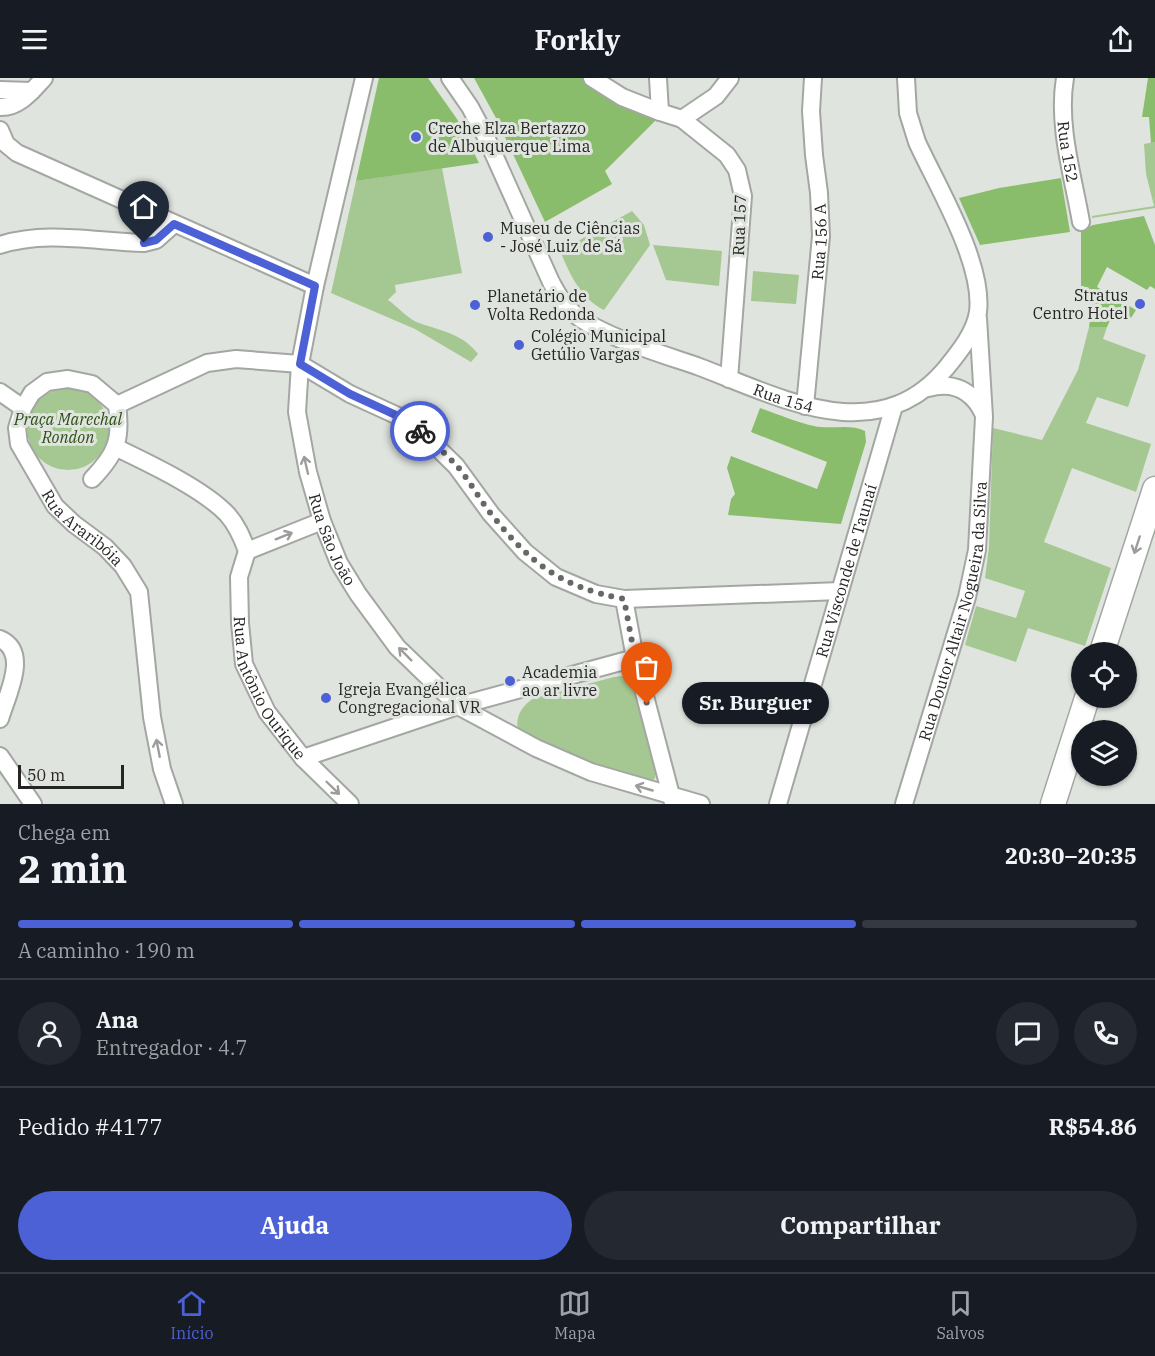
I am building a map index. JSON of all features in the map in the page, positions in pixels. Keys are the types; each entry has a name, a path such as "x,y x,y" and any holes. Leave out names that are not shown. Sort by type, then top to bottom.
{"main road":[{"path":"1105,642 1155,489"},
{"path":"1053,804 1085,708"}],"street":[{"name":"Rua São João","path":"364,78 315,286 300,364 297,412 300,437 322,521 339,563 358,594 398,647 458,706 536,748 591,772 672,800 701,804"},
{"name":"Rua 154","path":"450,78 470,107 486,137 551,282 569,309 594,327 805,406 837,413 870,412 894,406 928,388 963,345 978,312 975,280 969,258 916,142 910,123 906,78"},
{"name":"Rua 157","path":"592,78 622,97 682,119 727,155 737,170 743,196 729,379"},
{"path":"658,78 660,112"},
{"path":"682,119 716,96 729,78"},
{"name":"Rua 156 A","path":"805,406 821,236 811,111 813,78"},
{"name":"Rua 152","path":"1065,78 1063,118 1082,222"},
{"path":"0,90 38,84"},
{"path":"0,107 18,103 38,84"},
{"path":"0,130 6,144 17,153 315,286"},
{"path":"0,245 19,239 50,238 144,243 156,240 174,224"},
{"name":"Rua Doutor Altair Nogueira da Silva","path":"904,804 973,573 980,525 984,417 978,312"},
{"path":"117,405 207,363 236,359 300,364 350,394 411,422 456,466 491,514 525,552 556,577 596,594 624,599 840,591"},
{"path":"0,392 23,408 32,393 47,382 68,379 92,384 117,405 119,423 111,459 92,478"},
{"path":"928,388 945,385 963,389 977,401 984,417"},
{"name":"Rua Visconde de Taunaí","path":"778,804 894,406"},
{"name":"Rua Araribóia","path":"23,408 17,428 19,444 55,506 74,524 105,547 123,566 139,592 152,717 162,769 174,804"},
{"path":"115,447 210,499 228,515 240,532 247,551 322,521"},
{"name":"Rua Antônio Ourique","path":"247,551 239,576 244,664 267,712 303,758 350,804"},
{"path":"624,599 635,658 672,800"},
{"path":"0,639 7,642 14,650 16,663 0,719"},
{"path":"303,758 458,706 635,658"},
{"path":"0,756 33,804"}],"green space":[{"name":"Creche Elza Bertazzo de Albuquerque Lima","path":"379,78 428,78 457,119 479,163 356,181"},
{"path":"474,78 583,78 659,117 605,171 612,184 545,222 496,118"},
{"path":"1148,78 1155,78 1155,142 1151,143 1149,117 1142,117"},
{"path":"1155,142 1155,208 1092,218 1092,216 1154,206 1146,174 1144,144"},
{"path":"442,168 462,273 395,285 396,292 388,300 415,321 466,342 478,354 471,362 415,329 331,293 356,181"},
{"path":"1061,178 1070,232 980,245 959,198 999,188"},
{"path":"632,211 644,225 650,245 604,310 582,292 560,251"},
{"path":"1144,216 1155,245 1155,289 1150,286 1147,290 1107,267 1097,287 1136,310 1131,318 1114,312 1107,327 1089,327 1092,304 1081,298 1081,230 1093,225"},
{"path":"653,245 722,251 719,286 666,280"},
{"path":"753,271 799,275 796,304 751,301"},
{"path":"1089,327 1107,327 1103,339 1146,355 1128,407 1097,397 1086,423 1151,444 1136,492 1072,468 1044,542 1111,568 1086,642 1072,642 1028,628 1016,662 965,645 976,606 1016,618 1025,591 985,578 989,547 993,428 1042,440 1078,370"},
{"name":"Praça Marechal Rondon","path":"68,388 84,391 97,400 106,413 109,429 106,445 97,458 84,467 68,470 52,467 39,458 30,445 27,429 30,413 39,400 52,391"},
{"path":"760,408 814,426 853,427 865,431 866,442 841,524 728,515 731,499 735,494 727,468 731,456 817,489 827,462 751,432"},
{"path":"622,676 630,679 636,686 657,767 655,778 650,784 579,761 518,730 520,712 534,698"}],"way so far":[{"path":"420,431 456,466 491,514 525,552 556,577 596,594 624,599 635,658 647,704"}],"place":[{"name":"Creche Elza Bertazzo de Albuquerque Lima","path":"416,137"},
{"name":"Museu de Ciências - José Luiz de Sá","path":"488,237"},
{"name":"Stratus Centro Hotel","path":"1140,304"},
{"name":"Planetário de Volta Redonda","path":"475,305"},
{"name":"Colégio Municipal Getúlio Vargas","path":"519,345"},
{"name":"Academia ao ar livre","path":"510,681"},
{"name":"Igreja Evangélica Congregacional VR","path":"326,698"},
{"name":"Sr. Burguer","path":"647,704"}],"route":[{"path":"144,243 156,240 174,224 315,286 300,364 350,394 411,422 420,431"}]}
